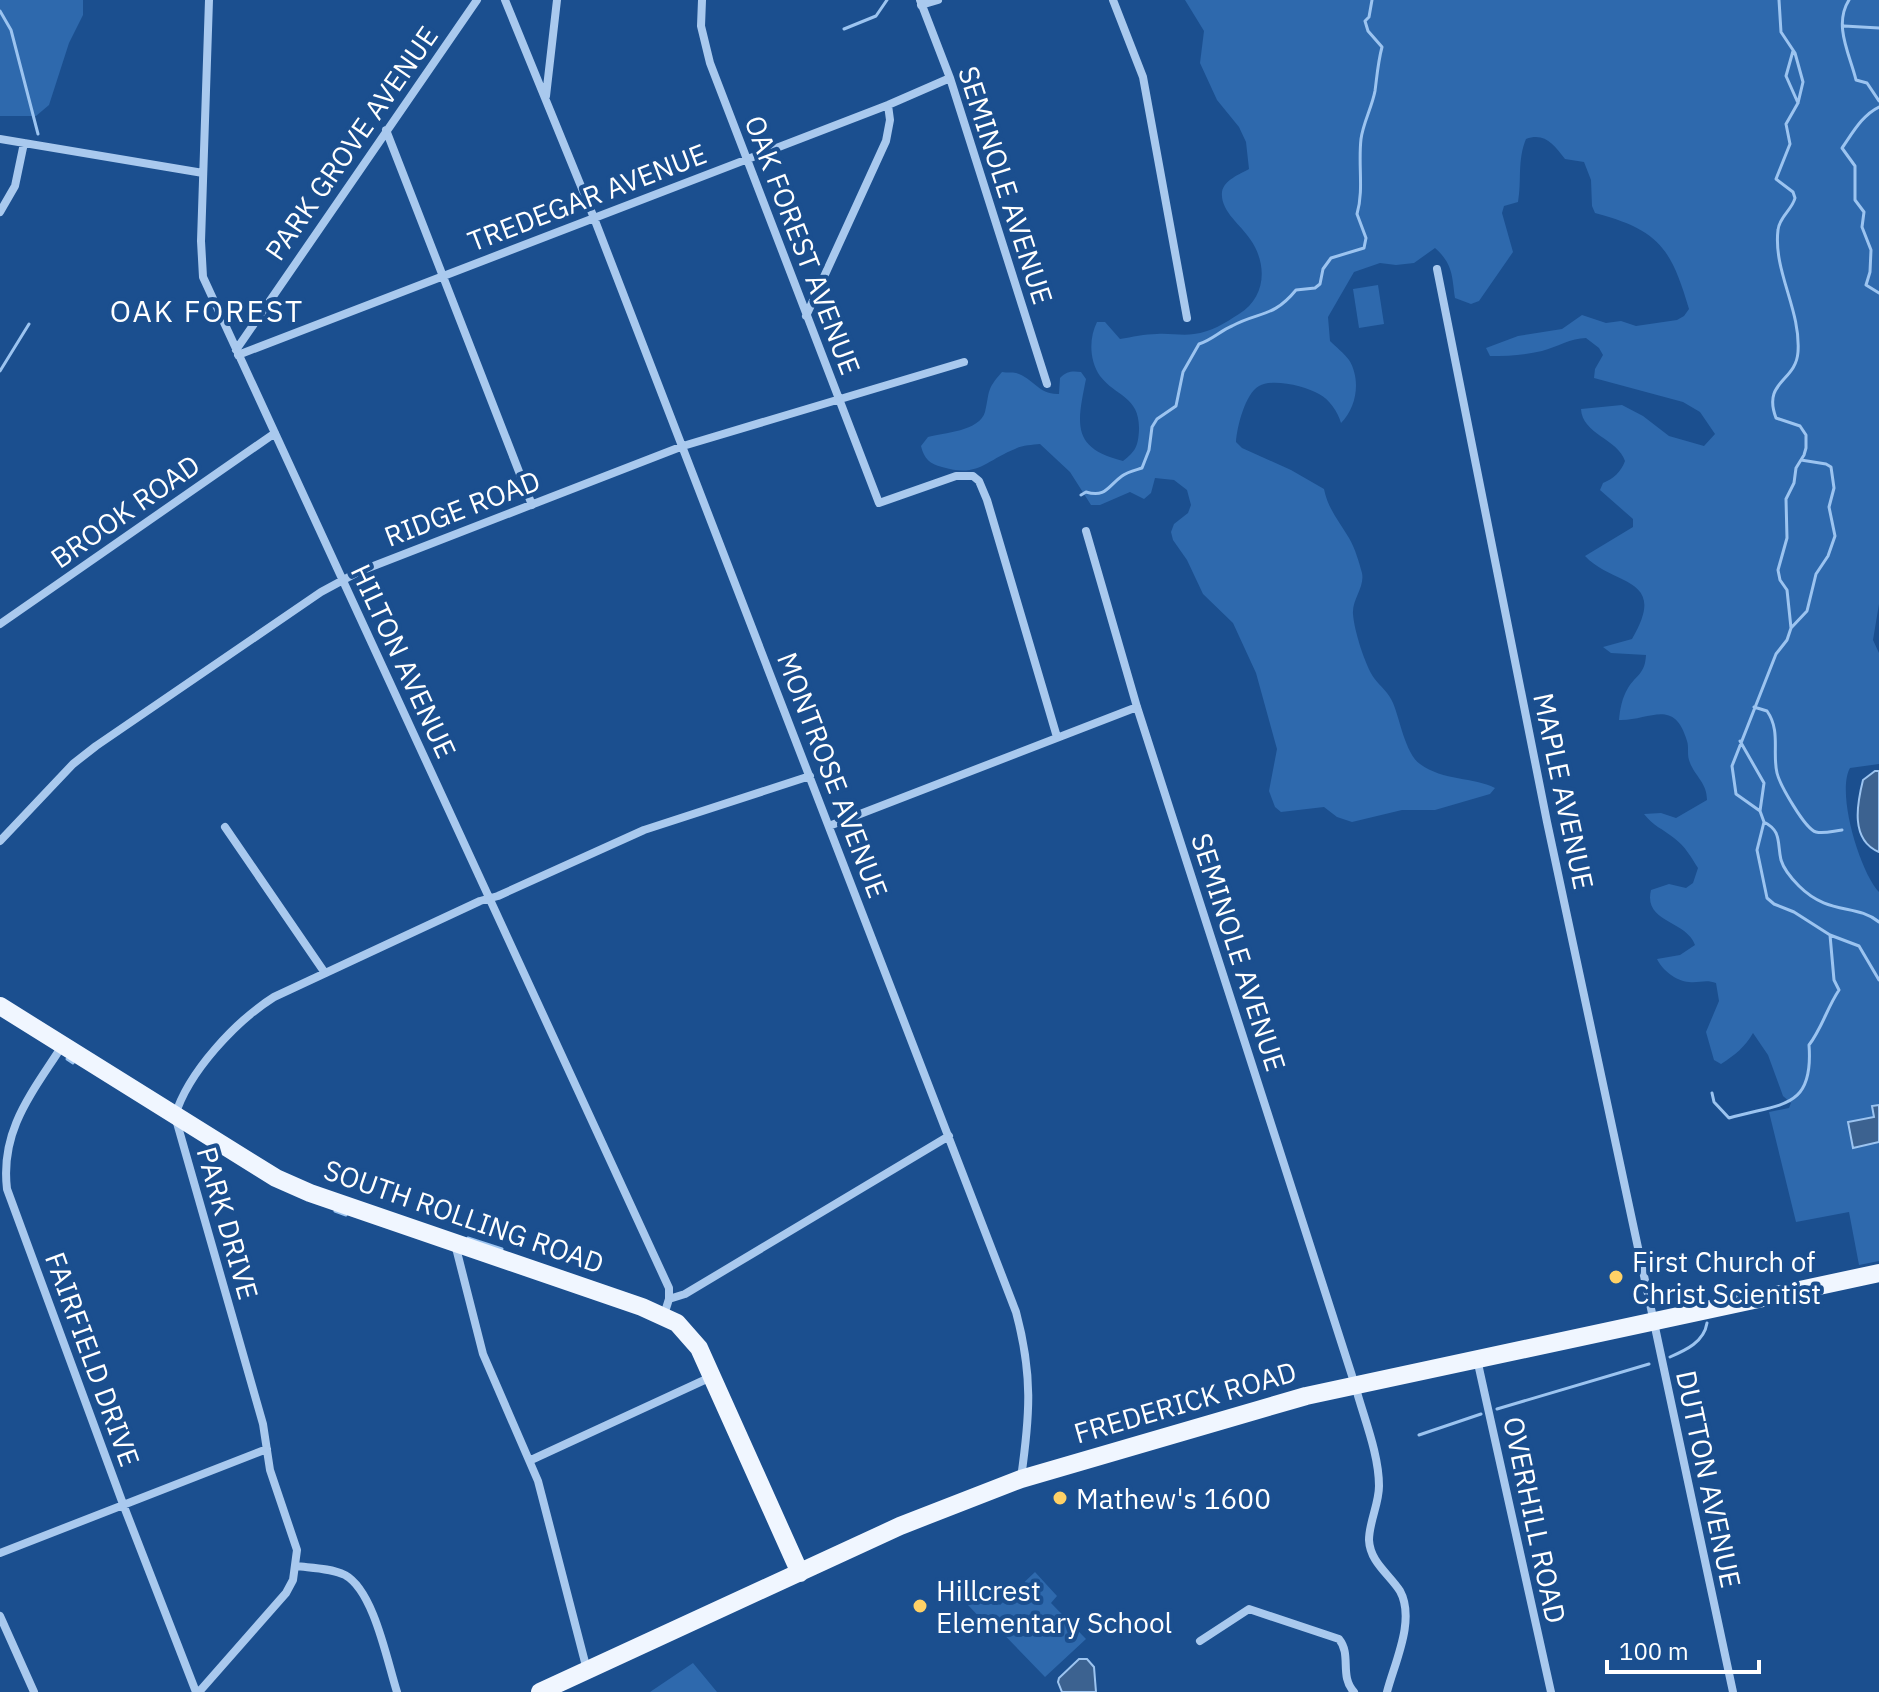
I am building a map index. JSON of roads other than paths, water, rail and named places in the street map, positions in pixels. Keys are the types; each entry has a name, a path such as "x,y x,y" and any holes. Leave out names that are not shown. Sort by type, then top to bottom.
{"main road":[{"name":"SOUTH ROLLING ROAD","path":"0,1006 276,1178 310,1193 455,1242 666,1308 699,1348 800,1573"},
{"name":"FREDERICK ROAD","path":"540,1692 915,1520 1021,1479 1249,1412 1355,1385 1879,1273"}],"street":[{"name":"HILTON AVENUE","path":"209,0 201,241 203,277 669,1288 666,1308"},
{"name":"PARK GROVE AVENUE","path":"237,353 477,0"},
{"name":"MONTROSE AVENUE","path":"505,0 683,446 1008,1289 1024,1341 1030,1395 1021,1479"},
{"name":"MONTROSE AVENUE","path":"546,97 557,0"},
{"name":"OAK FOREST AVENUE","path":"702,0 703,44 879,503 956,476 973,476 979,481 1057,737"},
{"path":"921,3 938,0"},
{"path":"1113,0 1143,77 1187,318"},
{"name":"SEMINOLE AVENUE","path":"921,3 950,78 1047,384"},
{"name":"TREDEGAR AVENUE","path":"237,353 443,277 888,105 950,78"},
{"path":"806,316 886,141 890,120 888,105"},
{"path":"386,130 532,505"},
{"path":"0,139 203,173"},
{"path":"0,212 15,186 24,143"},
{"name":"MAPLE AVENUE","path":"1437,269 1537,771 1652,1321"},
{"name":"RIDGE ROAD","path":"0,841 73,764 96,746 342,579 683,446 964,362"},
{"name":"BROOK ROAD","path":"0,624 275,433"},
{"name":"SEMINOLE AVENUE","path":"1086,531 1137,707 1355,1385 1379,1480 1369,1542 1378,1565 1399,1590 1405,1612 1405,1626 1387,1692"},
{"path":"829,826 1137,707"},
{"name":"PARK DRIVE","path":"296,1566 297,1550 279,1501 263,1424 175,1116 178,1105 210,1055 253,1010 325,973 644,830 810,776"},
{"path":"225,827 325,973"},
{"name":"FAIRFIELD DRIVE","path":"62,1046 10,1132 5,1171 13,1207 123,1504 198,1692"},
{"path":"666,1308 949,1136"},
{"path":"455,1242 483,1354 531,1460 587,1670"},
{"name":"DUTTON AVENUE","path":"1652,1321 1733,1692"},
{"name":"OVERHILL ROAD","path":"1476,1358 1551,1692"},
{"path":"531,1460 711,1376"},
{"path":"0,1553 267,1449"},
{"path":"198,1692 276,1607 293,1580 296,1566 335,1571 356,1583 369,1607 397,1692"},
{"path":"1200,1641 1249,1609 1339,1639 1346,1655 1346,1680 1354,1692"},
{"path":"0,1616 34,1692"}],"waterway":[{"path":"844,29 876,16 887,0"},
{"path":"1081,495 1102,492 1124,475 1142,468 1149,450 1152,427 1157,419 1176,406 1183,372 1199,344 1242,321 1273,310 1296,290 1315,288 1320,284 1323,269 1331,258 1364,248 1366,238 1357,214 1361,139 1375,91 1382,47 1368,31 1365,21 1369,17 1372,0"},
{"path":"1760,811 1736,794 1732,766 1776,654 1787,640 1791,628 1787,590 1778,570 1787,538 1786,499 1806,448 1806,435 1800,426 1776,418 1773,406 1776,389 1792,370 1798,352 1798,336 1778,245 1779,225 1795,198 1793,192 1776,179 1790,144 1786,124 1798,103 1803,82 1795,53 1781,32 1779,0"},
{"path":"1849,0 1842,20 1847,50 1856,80 1867,83 1879,101"},
{"path":"0,11 11,30 38,134"},
{"path":"1844,26 1879,28"},
{"path":"1793,51 1786,76 1798,103"},
{"path":"1879,107 1862,120 1842,148 1855,166 1855,200 1864,212 1862,227 1871,250 1866,285 1879,293"},
{"path":"0,371 29,324"},
{"path":"1791,628 1807,611 1816,574 1828,556 1835,536 1829,507 1834,488 1831,467 1801,460"},
{"path":"1754,707 1767,711 1774,726 1777,773 1800,815 1816,832 1842,830"},
{"path":"1740,741 1764,783 1760,811 1764,822 1776,833 1781,860 1788,874 1821,902 1870,916 1879,922"},
{"path":"1764,822 1757,850 1767,898 1830,935 1859,946 1879,980"},
{"path":"1712,1093 1714,1102 1729,1118 1778,1106 1799,1093 1806,1082 1809,1045 1839,990 1834,980 1830,935"},
{"path":"67,1059 73,1063"},
{"path":"335,1211 346,1215"},
{"path":"468,1238 502,1249"},
{"path":"1670,1357 1698,1340 1707,1323"},
{"path":"1497,1409 1649,1364"},
{"path":"1419,1435 1481,1414"}],"place":[{"name":"First Church of Christ Scientist","path":"1616,1277"},
{"name":"Mathew's 1600","path":"1060,1498"},
{"name":"Hillcrest Elementary School","path":"920,1606"}],"district":[{"name":"OAK FOREST","path":"207,310"}]}
